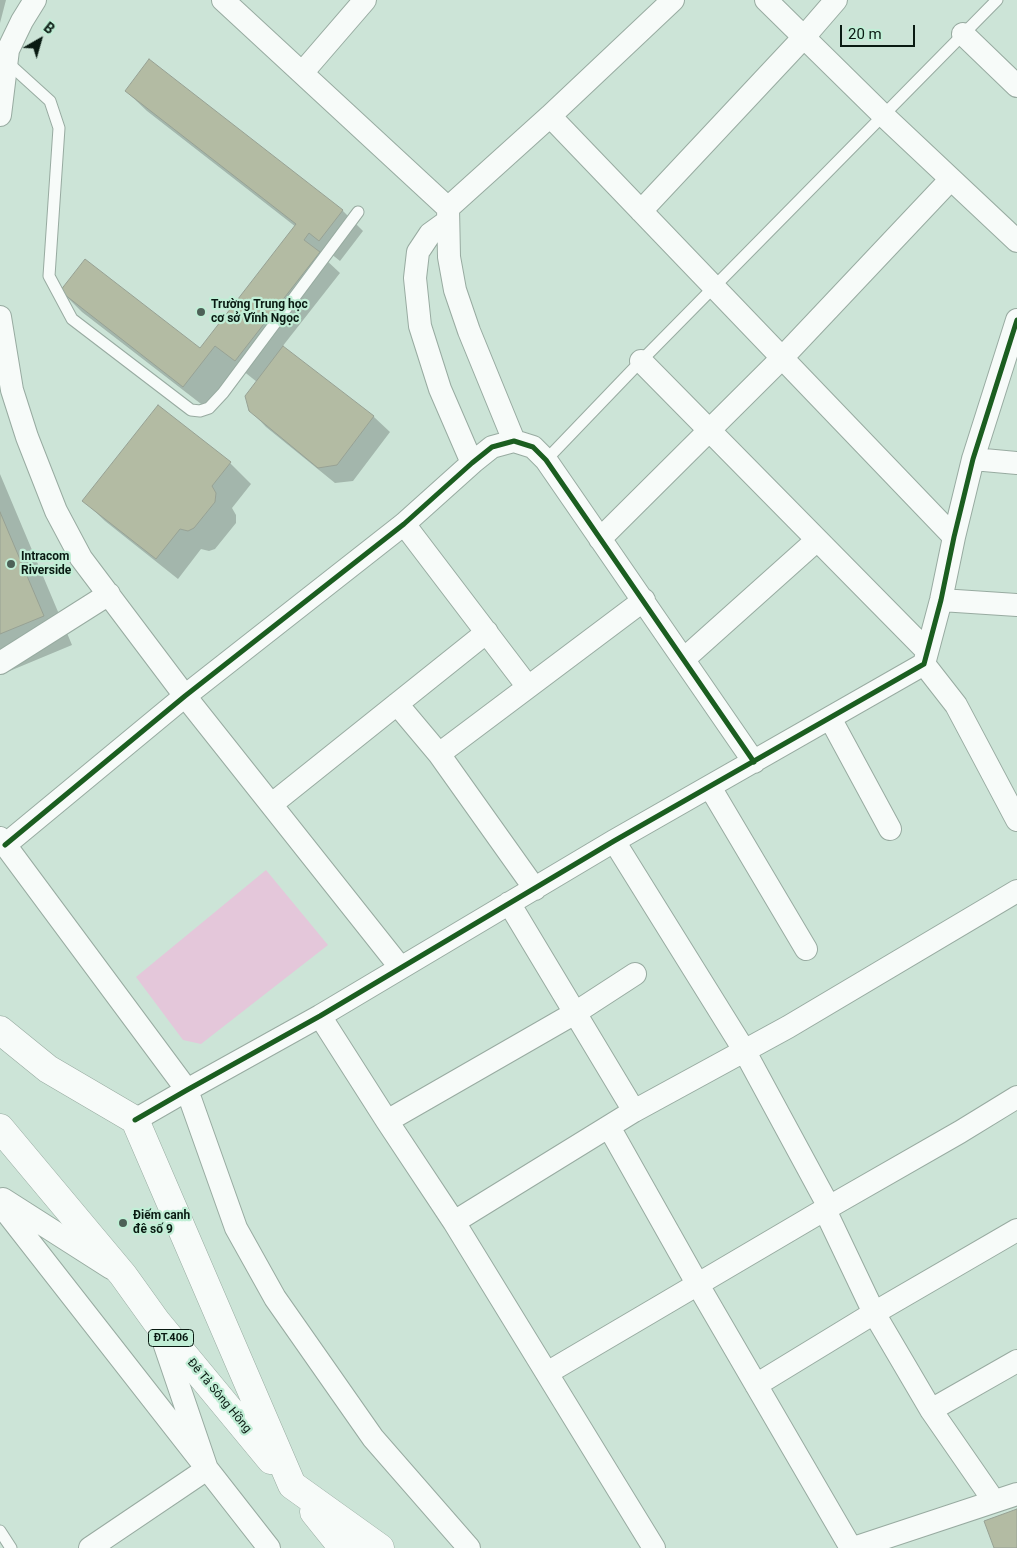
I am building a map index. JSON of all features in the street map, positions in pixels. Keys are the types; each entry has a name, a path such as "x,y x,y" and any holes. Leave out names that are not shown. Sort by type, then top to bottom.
{"main road":[{"path":"0,1030 48,1069 135,1120 292,1485 380,1548"},
{"name":"Đê Tả Sông Hồng","path":"0,1128 123,1275 156,1321 343,1548"}],"street":[{"path":"0,115 8,50 35,0"},
{"path":"223,0 302,72 448,215 449,257 455,290 469,332 514,441"},
{"path":"302,72 365,0"},
{"path":"472,463 440,389 420,326 415,278 418,252 430,234 448,215 674,0"},
{"path":"766,0 884,116 1017,241"},
{"path":"641,211 804,38 836,0"},
{"path":"963,34 1017,86"},
{"path":"550,116 954,537"},
{"path":"600,538 782,358 951,179"},
{"path":"0,317 12,390 26,438 56,512 82,558 185,696 400,967"},
{"path":"135,1120 320,1016 614,841 830,718 925,658 941,600 973,459 1017,320"},
{"path":"641,361 817,540 925,658 956,705 1017,820"},
{"path":"469,1548 372,1438 275,1298 236,1228 187,1090 2,842 404,524 492,447 514,441 533,447 546,460 754,762"},
{"path":"973,459 1017,463"},
{"path":"404,524 528,687"},
{"path":"684,660 817,540"},
{"path":"0,662 110,594"},
{"path":"438,754 644,600"},
{"path":"941,600 1017,605"},
{"path":"272,804 487,632"},
{"path":"398,704 438,754 535,889"},
{"path":"830,718 890,829"},
{"path":"710,787 806,949"},
{"path":"614,841 744,1050 827,1208 874,1313 931,1410 994,1501"},
{"path":"454,1222 634,1111 788,1027 1017,891"},
{"path":"509,903 634,1111"},
{"path":"387,1120 575,1012 635,974"},
{"path":"320,1016 454,1222 654,1548"},
{"path":"547,1373 1017,1097"},
{"path":"609,1127 698,1285 853,1548 1017,1494"},
{"path":"0,1198 123,1275"},
{"path":"0,1204 270,1548"},
{"path":"756,1385 874,1313 1017,1230"},
{"path":"156,1321 207,1469"},
{"path":"931,1410 1017,1361"},
{"path":"90,1548 207,1469"}],"lane":[{"path":"546,460 997,0"},
{"path":"7,62 50,101 59,128 49,276 72,319 191,410 200,411 209,408 223,393 358,212"},
{"path":"0,1530 11,1548"}],"shaded area":[{"path":"266,870 328,945 201,1044 183,1040 136,977"}],"building":[{"path":"149,59 343,210 319,241 309,233 304,240 320,252 235,361 215,346 183,387 60,291 85,259 200,348 296,224 125,91"},
{"path":"283,346 374,416 337,465 318,468 249,411 245,396"},
{"path":"158,405 231,462 212,486 216,493 215,502 194,528 188,531 180,529 156,559 82,501"},
{"name":"Intracom Riverside","path":"0,512 44,616 0,634"},
{"path":"1017,1509 1017,1548 994,1548 984,1521"}],"cycle path":[{"path":"135,1120 320,1016 614,841 924,664 941,600 973,459 1017,320"},
{"path":"5,845 185,696 404,524 492,447 514,441 533,447 546,460 754,762"}],"place":[{"name":"Trường Trung học cơ sở Vĩnh Ngọc","path":"201,312"},
{"name":"Intracom Riverside","path":"11,564"},
{"name":"Điếm canh đê số 9","path":"123,1223"}]}
